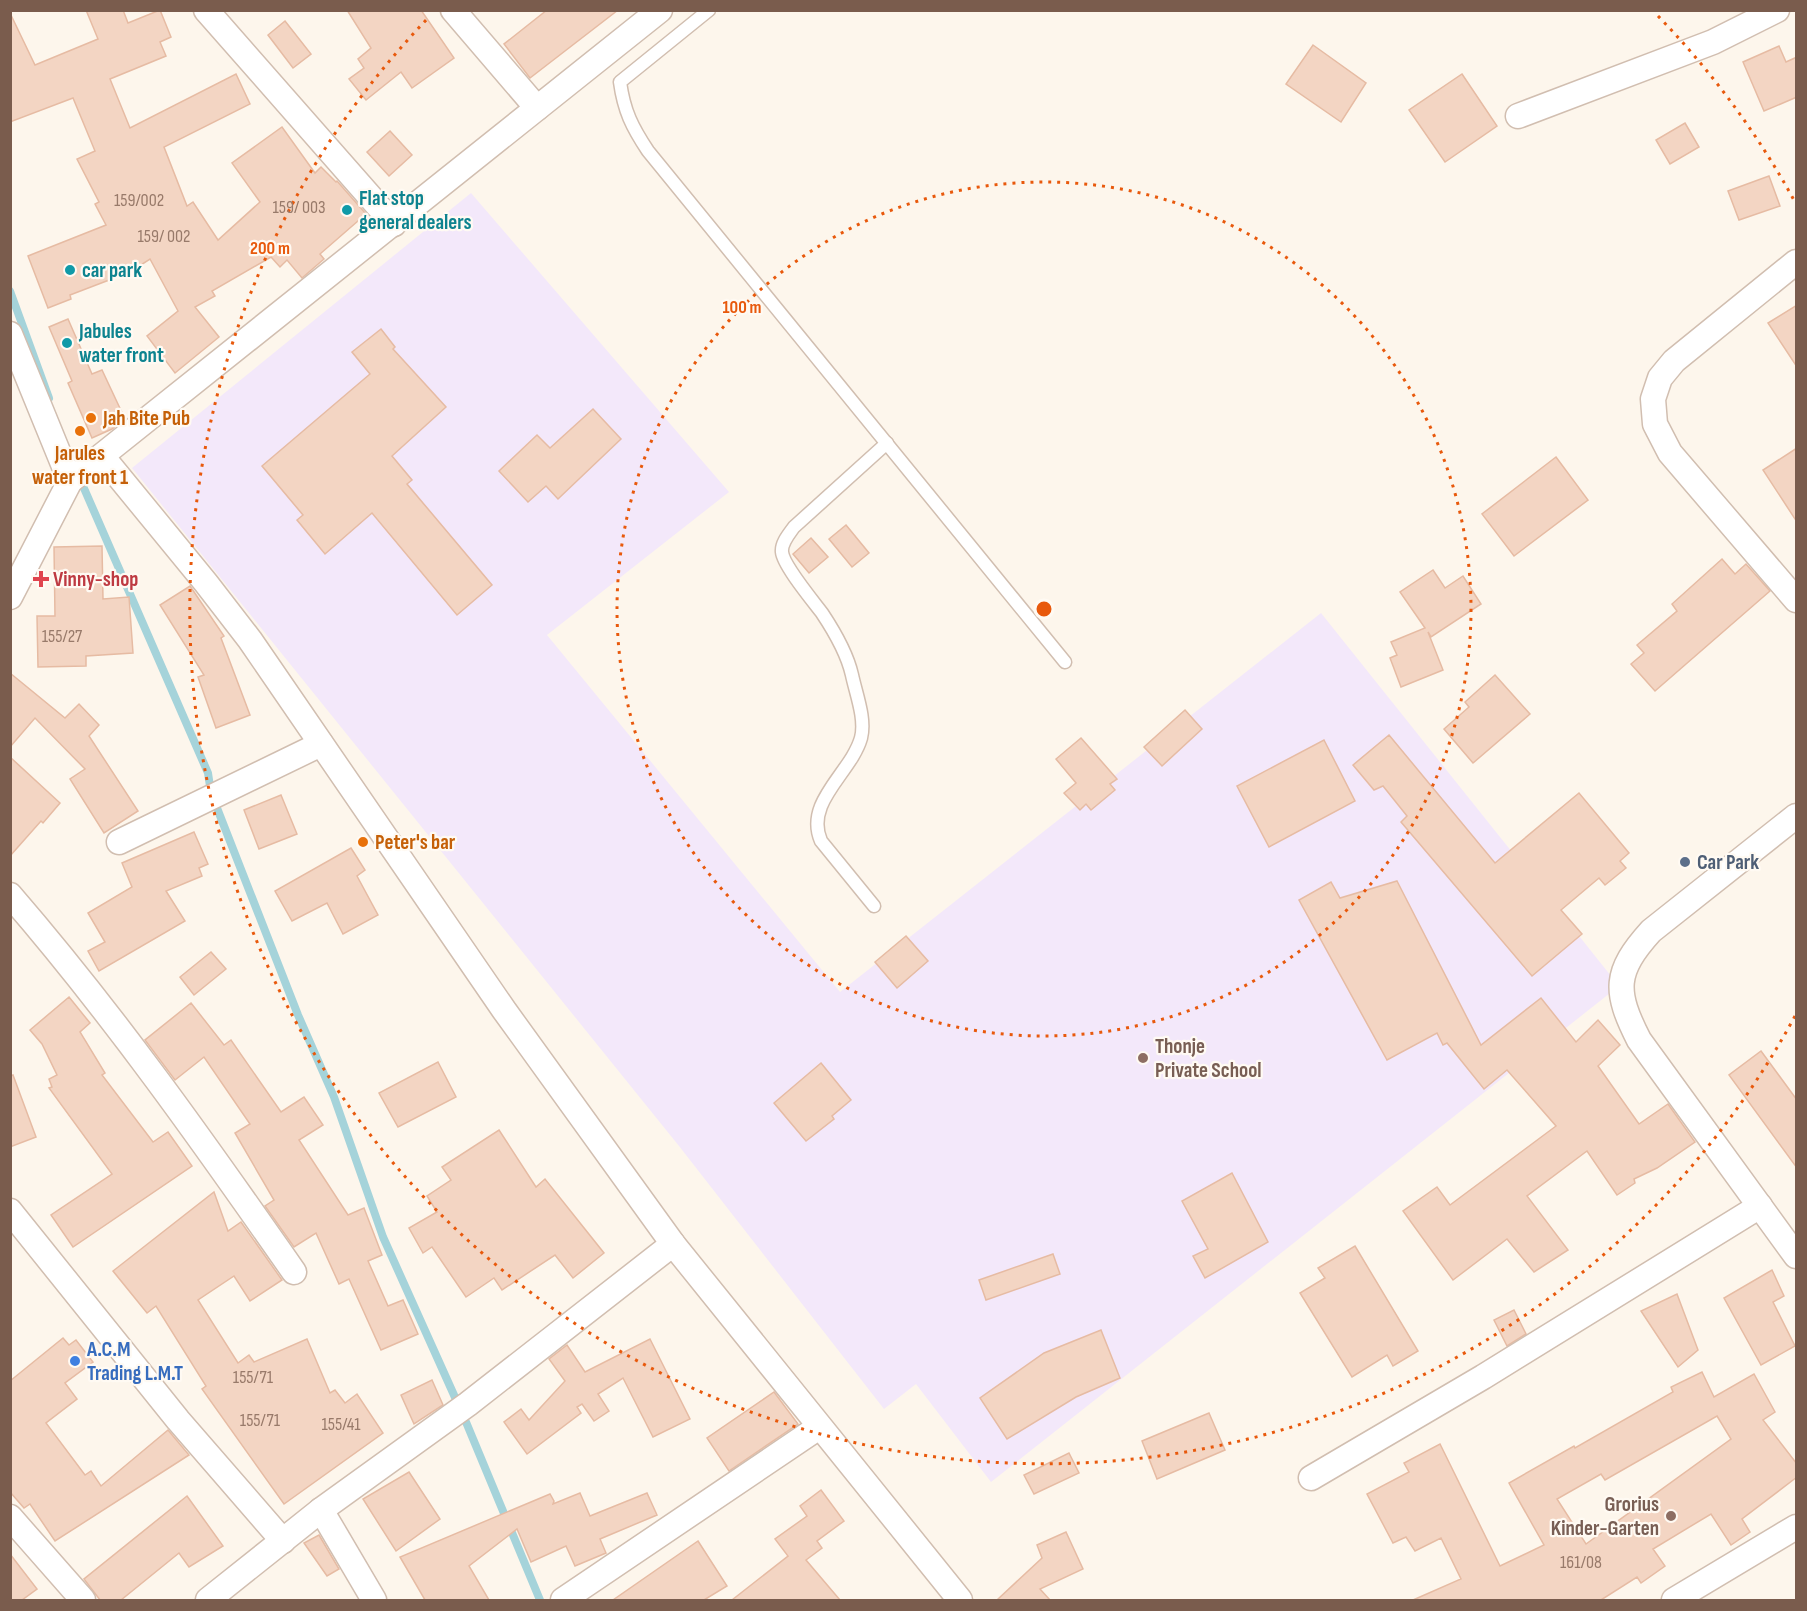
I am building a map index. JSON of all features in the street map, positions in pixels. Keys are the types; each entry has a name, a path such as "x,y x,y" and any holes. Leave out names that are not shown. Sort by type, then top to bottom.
{"street":[{"path":"206,10 394,224"},
{"path":"453,10 537,108"},
{"path":"10,597 70,481 660,10"},
{"path":"1518,116 1713,42 1777,10"},
{"path":"1797,262 1674,361 1660,378 1653,399 1655,424 1670,453 1797,600"},
{"path":"10,334 70,481"},
{"path":"102,456 250,640 504,1010 673,1244 960,1600"},
{"path":"118,842 321,744"},
{"path":"1797,816 1651,931 1633,951 1623,971 1621,981 1625,1013 1639,1040 1797,1256"},
{"path":"10,895 141,1058 216,1159 294,1272"},
{"path":"1311,1478 1483,1377 1760,1206"},
{"path":"10,1210 178,1420 284,1541"},
{"path":"208,1600 321,1510 468,1404 673,1244"},
{"path":"563,1600 819,1427"},
{"path":"321,1510 374,1600"},
{"path":"10,1517 82,1600"},
{"path":"1674,1600 1797,1527"}],"lane":[{"path":"709,10 620,82 623,103 630,124 648,151 1065,662"},
{"path":"874,906 821,841 817,831 816,820 820,807 861,738 862,722 851,671 824,616 786,564 782,552 785,541 794,527 887,443"}],"shaded area":[{"path":"471,193 729,492 547,635 840,992 1321,613 1619,986 991,1482 916,1384 884,1409 679,1146 132,468"}],"building":[{"path":"86,10 123,10 128,23 160,10 171,37 160,42 166,56 110,79 130,128 236,74 250,104 164,147 187,206 193,202 218,240 260,202 232,163 282,127 315,173 321,167 337,181 366,214 320,254 324,259 302,278 287,260 280,267 271,257 212,291 215,296 195,307 219,337 175,373 147,336 178,311 150,259 130,272 70,295 71,299 48,308 28,256 106,225 95,204 99,202 77,159 95,151 73,98 10,122 10,13 35,65 98,39"},
{"path":"347,10 421,10 454,58 412,88 401,72 366,100 349,79 364,68 358,59 371,48"},
{"path":"547,10 618,10 530,78 504,44"},
{"path":"285,21 311,54 293,68 268,35"},
{"path":"1313,45 1366,83 1341,122 1286,84"},
{"path":"1779,46 1786,62 1797,57 1797,97 1764,111 1743,62"},
{"path":"1462,74 1497,126 1445,162 1409,110"},
{"path":"1685,123 1699,147 1670,164 1656,140"},
{"path":"390,131 412,155 389,176 367,152"},
{"path":"1769,176 1780,206 1739,220 1728,191"},
{"path":"1797,305 1797,367 1768,323"},
{"path":"68,319 92,374 102,370 125,419 112,429 92,438 68,383 72,381 49,327"},
{"path":"381,329 395,347 393,349 446,407 392,456 412,480 407,484 492,585 457,615 372,513 325,554 297,520 303,515 262,466 370,374 352,352"},
{"path":"593,409 621,439 558,499 546,486 528,502 499,471 537,435 550,448"},
{"path":"1797,448 1797,522 1763,470"},
{"path":"1556,457 1588,500 1514,556 1482,514"},
{"path":"846,525 869,553 852,567 829,539"},
{"path":"811,538 828,557 809,573 793,554"},
{"path":"102,546 103,599 129,597 133,653 86,656 86,666 38,667 37,616 55,616 54,547"},
{"path":"1722,559 1735,574 1746,564 1770,591 1655,691 1631,664 1644,653 1637,645 1677,611 1672,604"},
{"path":"1433,570 1445,588 1463,576 1481,604 1431,637 1428,632 1443,670 1401,687 1390,658 1397,655 1391,642 1425,628 1400,592"},
{"path":"190,586 224,636 221,638 250,715 216,728 198,677 204,675 160,605"},
{"path":"10,673 65,718 79,704 99,725 89,736 138,811 104,833 70,779 85,769 35,718 10,747"},
{"path":"1495,675 1530,714 1473,763 1444,729 1469,707 1465,702"},
{"path":"1185,710 1202,729 1162,766 1144,747"},
{"path":"1389,735 1495,863 1579,793 1629,853 1620,861 1626,868 1605,885 1599,878 1561,910 1582,934 1532,976 1401,822 1407,816 1383,786 1374,790 1353,765"},
{"path":"1081,738 1117,779 1110,784 1115,790 1091,810 1086,804 1080,810 1064,793 1076,783 1056,759"},
{"path":"1324,740 1355,801 1269,847 1237,786"},
{"path":"10,757 60,803 10,856"},
{"path":"281,795 297,834 259,849 244,810"},
{"path":"194,832 208,864 199,868 202,876 166,891 185,921 99,971 88,951 105,942 88,913 132,887 122,863"},
{"path":"351,848 365,870 357,876 378,915 343,934 327,903 292,921 275,891"},
{"path":"1397,881 1481,1045 1541,998 1576,1042 1598,1020 1620,1045 1598,1066 1639,1124 1668,1104 1695,1142 1657,1168 1634,1179 1635,1183 1617,1195 1587,1151 1527,1196 1568,1250 1534,1272 1507,1239 1453,1280 1403,1211 1437,1187 1450,1205 1556,1126 1507,1070 1484,1089 1447,1043 1443,1045 1437,1033 1387,1060 1299,900 1331,882 1340,898"},
{"path":"906,936 928,961 897,988 875,962"},
{"path":"211,952 226,969 194,995 180,977"},
{"path":"69,997 90,1023 80,1032 105,1073 102,1075 153,1142 168,1132 192,1166 73,1247 51,1215 112,1174 49,1088 52,1087 49,1079 57,1075 42,1044 30,1030"},
{"path":"191,1003 224,1045 231,1040 281,1112 304,1097 323,1125 299,1140 348,1215 364,1208 382,1255 368,1261 388,1306 403,1300 418,1334 381,1350 349,1279 339,1284 316,1233 294,1247 265,1206 274,1200 235,1133 250,1124 204,1057 175,1080 145,1040"},
{"path":"1761,1051 1797,1100 1797,1168 1729,1075"},
{"path":"438,1062 456,1097 398,1127 379,1093"},
{"path":"821,1063 851,1100 832,1116 834,1119 806,1141 774,1103"},
{"path":"13,1075 36,1137 10,1147 10,1076"},
{"path":"499,1130 536,1187 545,1179 604,1253 573,1278 555,1255 502,1290 494,1278 466,1297 432,1247 423,1253 409,1228 437,1212 427,1196 451,1180 442,1167"},
{"path":"1232,1173 1268,1242 1205,1278 1193,1256 1208,1249 1182,1201"},
{"path":"214,1192 228,1231 241,1222 282,1280 250,1301 234,1276 198,1300 238,1363 249,1355 254,1362 307,1339 330,1393 335,1390 345,1403 357,1394 383,1433 284,1504 202,1389 206,1386 156,1306 147,1313 113,1271"},
{"path":"1355,1246 1418,1351 1393,1366 1387,1355 1352,1377 1300,1293 1325,1278 1318,1268"},
{"path":"1053,1254 1060,1274 986,1300 979,1280"},
{"path":"1772,1270 1784,1296 1773,1302 1795,1346 1761,1365 1724,1298"},
{"path":"1677,1294 1698,1350 1678,1367 1641,1311"},
{"path":"1514,1310 1526,1334 1507,1346 1494,1320"},
{"path":"1101,1330 1120,1378 1076,1397 1007,1439 980,1398 1044,1353"},
{"path":"63,1338 69,1345 76,1340 93,1362 65,1383 77,1399 46,1423 85,1475 91,1471 101,1486 168,1430 189,1455 55,1541 30,1504 24,1508 10,1492 10,1381"},
{"path":"650,1339 690,1419 653,1437 623,1378 598,1394 609,1411 594,1421 582,1404 577,1407 581,1413 527,1454 504,1422 521,1409 529,1420 565,1381 549,1359 567,1345 585,1372"},
{"path":"1702,1372 1714,1397 1754,1374 1775,1412 1763,1420 1797,1464 1797,1477 1742,1519 1750,1532 1731,1545 1711,1514 1653,1549 1665,1566 1641,1583 1637,1577 1601,1600 1413,1600 1461,1579 1441,1538 1415,1551 1406,1537 1393,1543 1367,1494 1409,1472 1404,1463 1440,1444 1500,1566 1544,1545 1509,1483 1673,1392 1671,1387","holes":["1717,1416 1731,1439 1586,1544 1557,1499 1601,1474 1605,1480"]},
{"path":"432,1380 443,1405 414,1424 401,1395"},
{"path":"774,1392 798,1424 729,1471 707,1438"},
{"path":"1209,1413 1225,1450 1157,1479 1142,1441"},
{"path":"1069,1453 1079,1473 1034,1494 1024,1475"},
{"path":"409,1472 440,1519 396,1551 363,1499"},
{"path":"821,1490 844,1521 817,1541 822,1548 806,1560 840,1600 732,1600 788,1556 775,1539 807,1516 800,1506"},
{"path":"580,1493 590,1516 647,1493 657,1515 600,1539 606,1553 575,1566 566,1546 531,1562 517,1529 469,1566 489,1600 425,1600 400,1557 550,1494 554,1501 553,1504"},
{"path":"187,1496 223,1546 189,1567 179,1553 121,1600 100,1600 84,1579"},
{"path":"1066,1532 1083,1569 1040,1589 1050,1600 997,1600 1042,1558 1037,1545"},
{"path":"319,1535 339,1569 327,1576 304,1543"},
{"path":"698,1541 727,1586 704,1600 613,1600"},
{"path":"10,1554 37,1589 22,1600 10,1600"}],"waterway":[{"path":"10,291 49,398"},
{"path":"83,486 208,773 211,793"},
{"path":"217,808 298,1015 334,1097 383,1237 458,1404"},
{"path":"466,1422 540,1600"}],"place":[{"name":"Flat stop general dealers","path":"347,210"},
{"name":"car park","path":"70,270"},
{"name":"Jabules water front","path":"67,343"},
{"name":"Jah Bite Pub","path":"91,418"},
{"name":"Jarules water front 1","path":"80,431"},
{"name":"Vinny-shop","path":"41,579"},
{"name":"Peter's bar","path":"363,842"},
{"name":"Car Park","path":"1685,862"},
{"name":"Thonje Private School","path":"1143,1058"},
{"name":"A.C.M Trading L.M.T","path":"75,1361"},
{"name":"Grorius Kinder-Garten","path":"1671,1516"}]}
